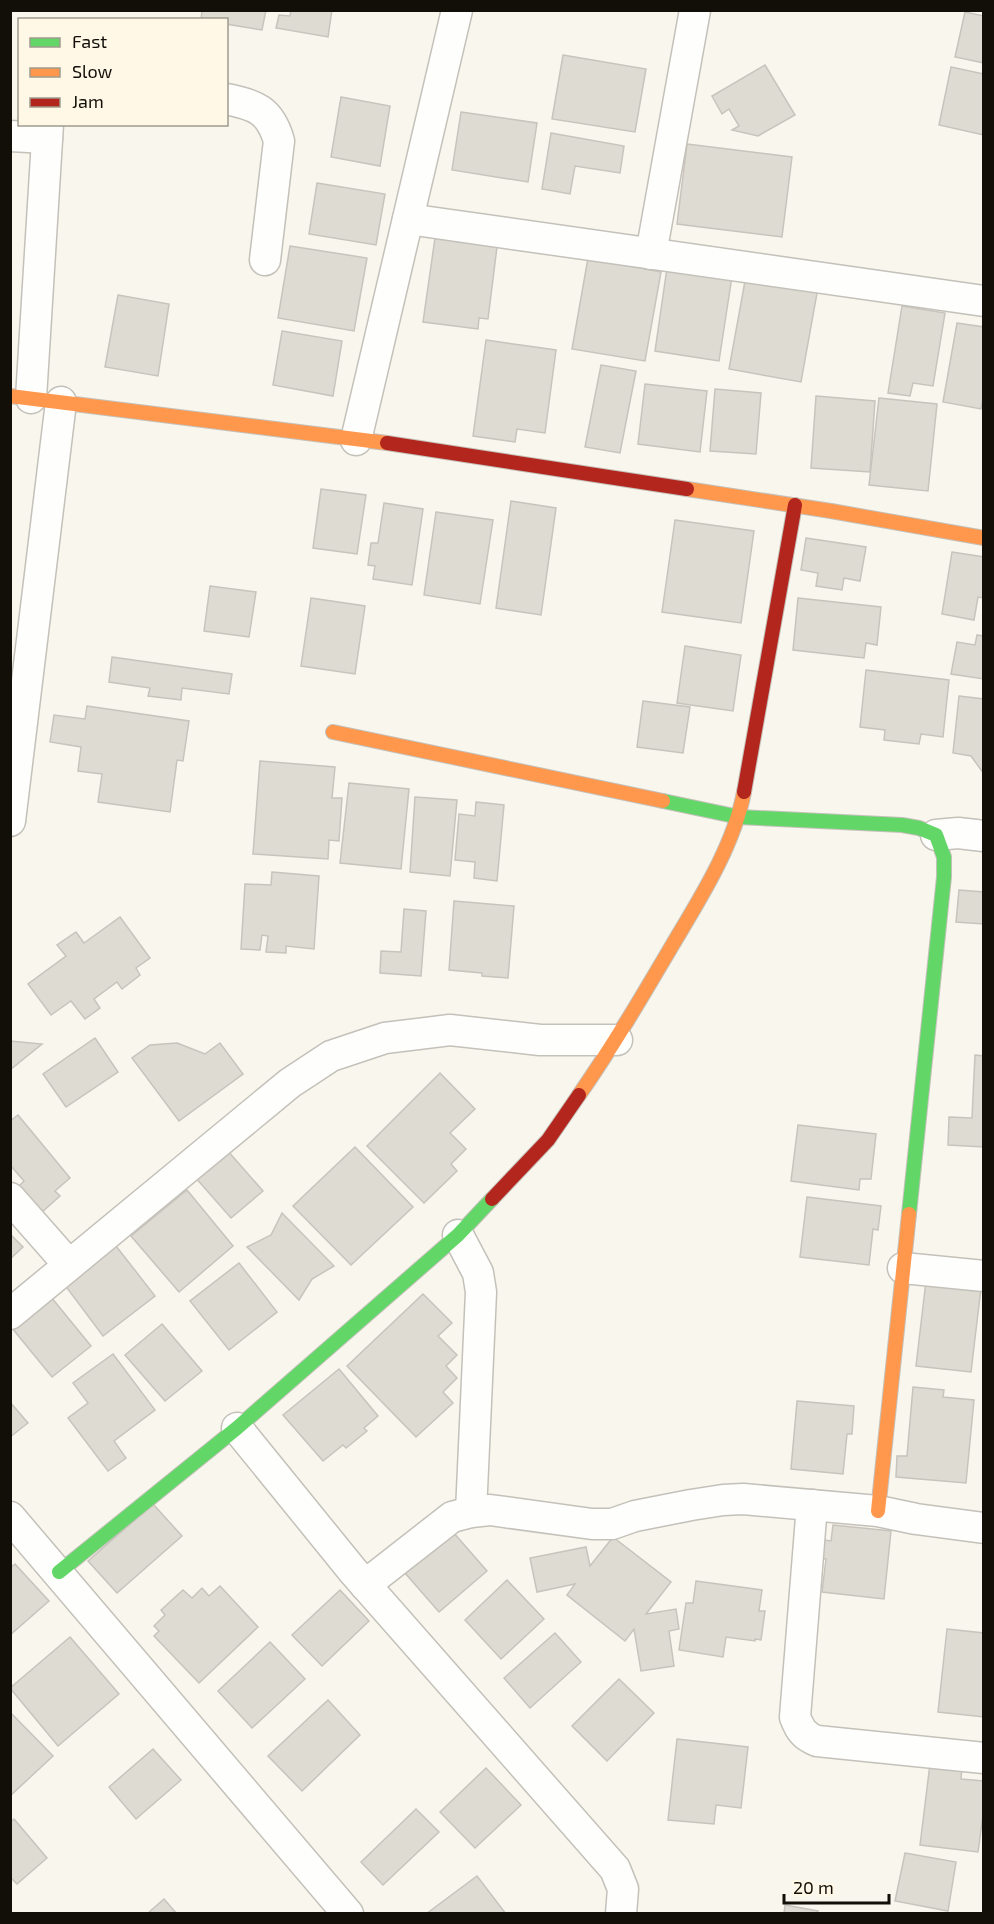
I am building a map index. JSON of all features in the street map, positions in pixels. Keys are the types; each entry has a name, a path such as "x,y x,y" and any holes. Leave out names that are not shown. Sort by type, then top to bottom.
{"street":[{"path":"357,440 457,10"},
{"path":"651,254 695,10"},
{"path":"228,99 248,103 264,112 274,125 279,141 266,260"},
{"path":"10,136 47,131 21,397 357,440 795,505 984,538"},
{"path":"408,219 984,301"},
{"path":"10,821 61,402"},
{"path":"59,1572 237,1428 458,1235 548,1140 617,1040 702,895 739,817 795,505"},
{"path":"333,732 739,817 902,825 919,828 936,835 958,833 984,836"},
{"path":"878,1511 944,877 944,857 936,835"},
{"path":"10,1314 290,1083 331,1056 385,1038 450,1030 540,1040 617,1040"},
{"path":"10,1198 69,1265"},
{"path":"458,1235 478,1273 481,1292 471,1512"},
{"path":"903,1268 984,1276"},
{"path":"237,1428 365,1585 615,1869 623,1889 621,1914"},
{"path":"365,1585 452,1517 489,1510 592,1524 612,1524 635,1516 723,1500 743,1499 878,1511 916,1519 984,1528"},
{"path":"812,1505 795,1717 800,1730 807,1737 817,1741 984,1758"},
{"path":"10,1517 348,1914"}],"building":[{"path":"202,10 266,10 262,30 228,24 228,18 201,18"},
{"path":"291,10 332,10 328,37 276,28 279,15 290,16"},
{"path":"965,12 984,16 984,63 955,57"},
{"path":"563,55 646,69 635,132 552,119"},
{"path":"765,65 795,115 758,136 732,130 739,126 729,109 722,114 712,96"},
{"path":"951,67 984,74 984,135 939,125"},
{"path":"341,97 390,106 380,166 331,157"},
{"path":"461,112 537,123 528,182 452,170"},
{"path":"551,133 624,146 620,173 575,166 570,194 542,189"},
{"path":"687,144 792,157 782,237 677,224"},
{"path":"317,183 385,194 376,245 309,234"},
{"path":"435,238 497,247 488,319 479,318 478,329 423,322"},
{"path":"290,246 367,258 354,331 278,318"},
{"path":"588,258 661,272 645,361 572,349"},
{"path":"668,261 733,270 719,361 655,351"},
{"path":"747,270 819,282 801,382 729,369"},
{"path":"118,295 169,304 158,376 105,367"},
{"path":"902,306 945,313 933,386 913,383 910,396 888,393"},
{"path":"957,323 984,327 984,394 981,409 943,402"},
{"path":"282,331 342,341 333,396 273,385"},
{"path":"486,340 556,350 545,433 517,429 515,442 473,436"},
{"path":"601,365 636,371 620,453 585,447"},
{"path":"645,384 707,391 700,452 638,444"},
{"path":"715,389 761,393 756,454 710,451"},
{"path":"816,396 875,401 870,472 811,468"},
{"path":"879,398 937,404 928,491 869,485"},
{"path":"321,489 366,495 357,554 313,548"},
{"path":"511,501 556,508 541,615 496,608"},
{"path":"384,503 423,509 412,585 373,579 375,566 368,565 371,543 378,543"},
{"path":"436,512 493,520 480,604 424,595"},
{"path":"675,520 754,531 741,623 662,612"},
{"path":"806,538 866,547 860,581 844,578 842,590 816,586 818,573 801,570"},
{"path":"952,552 984,557 984,598 978,597 974,620 942,614"},
{"path":"210,586 256,592 249,637 204,631"},
{"path":"311,598 365,606 355,674 301,666"},
{"path":"798,598 881,607 877,645 866,643 864,658 793,650"},
{"path":"977,635 984,636 984,679 951,674 957,642 975,645"},
{"path":"685,646 741,655 733,711 677,703"},
{"path":"112,657 232,674 229,694 182,688 181,700 148,696 150,688 109,682"},
{"path":"866,670 949,680 943,737 921,734 919,744 884,740 885,730 860,727"},
{"path":"959,696 984,699 984,774 971,756 953,753"},
{"path":"643,701 690,707 683,753 637,747"},
{"path":"87,706 189,721 183,761 177,760 170,812 98,802 102,774 78,771 81,747 50,742 54,715 85,719"},
{"path":"260,761 335,767 332,798 342,798 339,841 329,840 328,859 253,854"},
{"path":"349,783 409,789 401,869 340,863"},
{"path":"415,797 457,800 450,876 410,872"},
{"path":"476,802 504,805 497,881 474,878 475,862 455,860 459,814 475,816"},
{"path":"272,872 319,876 314,949 286,946 286,953 266,952 268,936 262,935 260,950 241,949 245,884 271,885"},
{"path":"959,890 984,892 984,924 956,922"},
{"path":"454,901 514,906 508,978 449,970"},
{"path":"404,909 426,911 421,976 380,973 381,951 401,952"},
{"path":"120,917 150,958 136,968 140,975 122,989 117,982 94,999 100,1008 85,1019 71,1001 51,1015 28,984 66,956 57,945 76,932 84,943"},
{"path":"95,1038 118,1072 66,1107 43,1074"},
{"path":"10,1041 42,1044 10,1070"},
{"path":"177,1043 205,1054 220,1043 243,1074 179,1121 132,1058 150,1045"},
{"path":"975,1055 984,1056 984,1147 948,1145 949,1117 972,1118"},
{"path":"440,1073 475,1109 450,1133 466,1149 451,1164 457,1171 424,1203 367,1146"},
{"path":"18,1115 70,1178 55,1191 60,1196 41,1213 18,1187 24,1181 10,1165 10,1121"},
{"path":"798,1125 876,1134 871,1179 860,1179 859,1190 791,1181"},
{"path":"355,1147 413,1207 351,1265 293,1206"},
{"path":"227,1150 263,1191 231,1218 195,1177"},
{"path":"187,1190 233,1246 179,1292 131,1236"},
{"path":"807,1197 881,1206 878,1230 873,1229 869,1265 800,1257"},
{"path":"282,1213 334,1266 312,1279 299,1300 247,1247 271,1235"},
{"path":"10,1234 23,1247 10,1259"},
{"path":"109,1237 155,1296 103,1336 58,1276"},
{"path":"239,1263 277,1312 229,1350 190,1301"},
{"path":"926,1281 981,1288 971,1372 916,1366"},
{"path":"423,1294 452,1323 438,1336 457,1355 446,1366 457,1378 443,1392 453,1403 416,1437 347,1366"},
{"path":"51,1297 91,1346 52,1377 12,1328"},
{"path":"162,1324 202,1371 165,1401 125,1355"},
{"path":"113,1354 155,1410 114,1441 126,1458 108,1471 68,1418 88,1403 73,1383"},
{"path":"339,1369 378,1416 364,1428 367,1431 346,1448 343,1445 323,1461 283,1415"},
{"path":"913,1387 944,1390 943,1397 974,1400 966,1483 896,1477 897,1456 907,1456"},
{"path":"797,1401 854,1406 852,1434 847,1434 843,1474 791,1469"},
{"path":"10,1402 28,1423 10,1437"},
{"path":"153,1504 182,1536 117,1593 88,1561"},
{"path":"446,1524 487,1571 439,1612 398,1565"},
{"path":"833,1525 891,1531 884,1599 822,1592 826,1559 817,1558 819,1539 831,1541"},
{"path":"613,1537 671,1582 646,1614 676,1609 679,1629 669,1631 674,1666 641,1671 634,1629 625,1641 567,1595 575,1584 537,1592 530,1558 586,1547 590,1566"},
{"path":"15,1564 49,1601 10,1635 10,1568"},
{"path":"507,1580 544,1619 501,1659 465,1620"},
{"path":"696,1581 762,1590 759,1611 765,1611 761,1640 726,1637 723,1657 679,1650 686,1603 693,1603"},
{"path":"220,1586 258,1627 199,1683 154,1636 159,1631 154,1626 165,1615 161,1610 183,1590 192,1598 202,1588 209,1596"},
{"path":"340,1590 369,1621 322,1666 292,1635"},
{"path":"947,1629 984,1633 984,1717 938,1712"},
{"path":"555,1633 581,1662 530,1708 504,1678"},
{"path":"70,1637 119,1694 58,1746 10,1688"},
{"path":"270,1642 305,1679 252,1728 218,1691"},
{"path":"619,1679 654,1713 607,1761 572,1726"},
{"path":"328,1700 360,1735 302,1791 268,1756"},
{"path":"10,1712 53,1756 10,1796"},
{"path":"677,1739 748,1747 741,1808 716,1805 714,1824 668,1820"},
{"path":"153,1749 181,1780 136,1819 109,1787"},
{"path":"930,1764 962,1767 961,1779 984,1781 984,1808 978,1852 920,1845"},
{"path":"486,1768 521,1805 475,1848 440,1812"},
{"path":"416,1809 439,1832 383,1885 361,1862"},
{"path":"14,1819 47,1858 17,1884 10,1877 10,1822"},
{"path":"905,1853 956,1862 948,1911 895,1901"},
{"path":"477,1876 506,1914 426,1914"},
{"path":"164,1899 177,1914 147,1914"},
{"path":"785,1905 818,1911 818,1914 784,1914"}],"traffic: fast":[{"path":"663,801 739,817 902,825 919,828 936,835 944,857 944,877 909,1214"},
{"path":"59,1572 237,1428 458,1235 492,1199"}],"traffic: slow":[{"path":"10,396 387,443"},
{"path":"687,489 984,538"},
{"path":"333,732 663,801"},
{"path":"579,1095 628,1020 705,889 733,832 744,792"},
{"path":"878,1511 909,1214"}],"traffic: jam":[{"path":"387,443 687,489"},
{"path":"744,792 795,505"},
{"path":"492,1199 548,1140 579,1095"}]}
